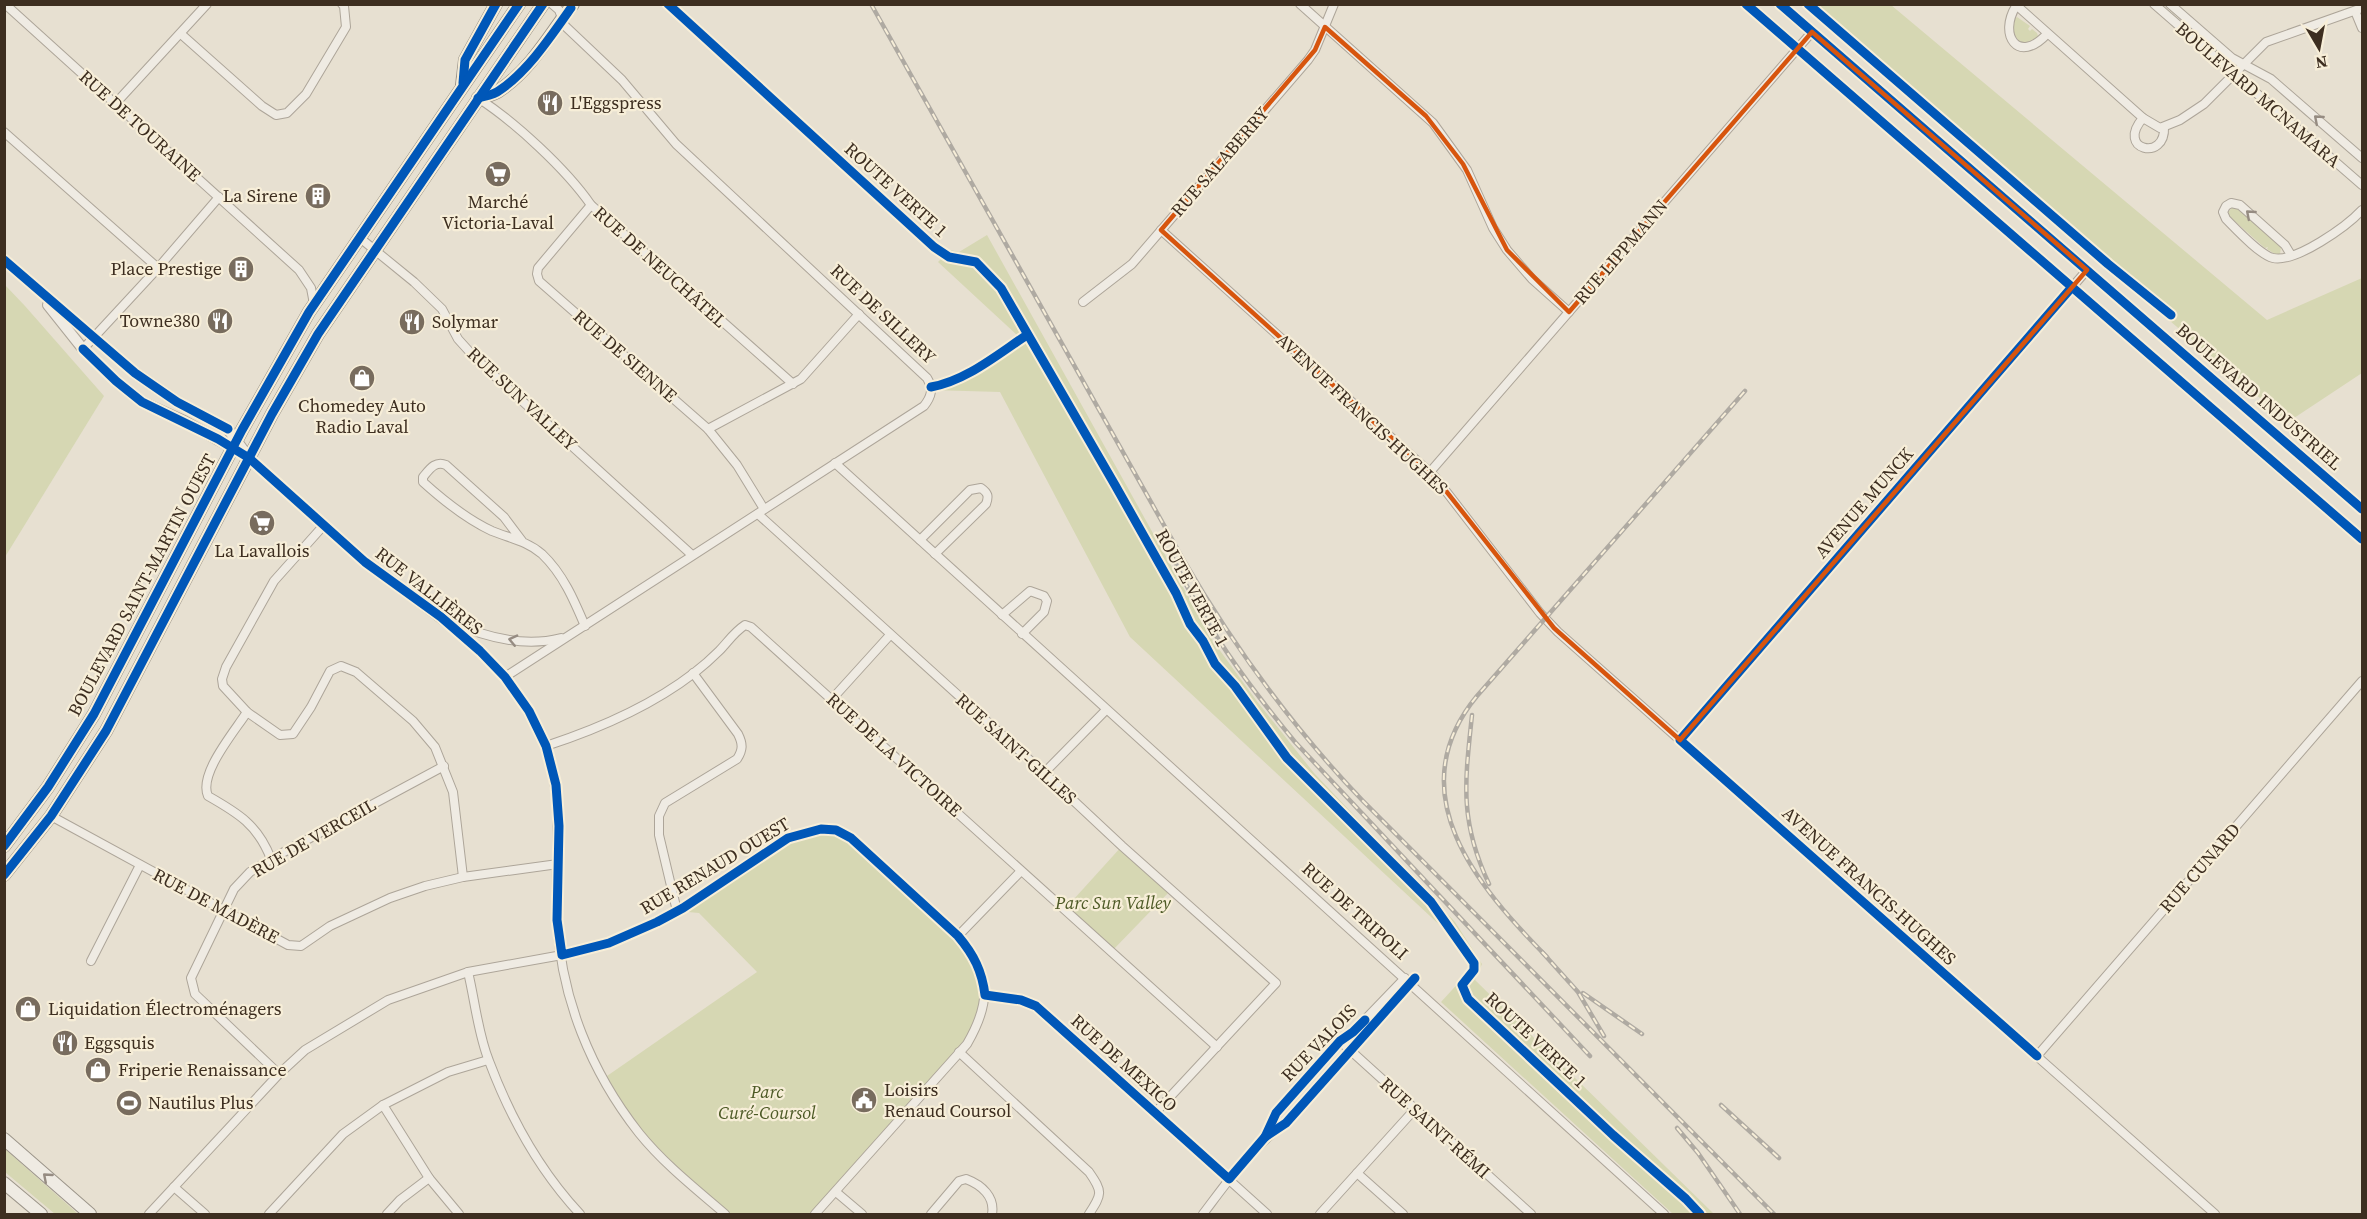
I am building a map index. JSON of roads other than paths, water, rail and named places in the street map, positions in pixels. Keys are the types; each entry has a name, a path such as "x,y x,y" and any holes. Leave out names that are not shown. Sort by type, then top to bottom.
{"main road":[{"path":"462,88 465,60 496,4"},
{"name":"BOULEVARD SAINT-MARTIN OUEST","path":"4,846 58,772 94,714 234,444 315,304 519,4"},
{"name":"BOULEVARD SAINT-MARTIN OUEST","path":"4,875 51,816 118,710 249,458 318,334 543,4"},
{"path":"478,98 499,92 512,80 563,20 573,4"},
{"path":"4,1139 90,1215"},
{"path":"4,1183 41,1215"}],"street":[{"name":"RUE DE TOURAINE","path":"5,4 299,270 311,288 315,304"},
{"path":"115,104 207,4"},
{"path":"181,34 262,106 276,115 287,113 306,94 346,27 342,4"},
{"name":"RUE DE SILLERY","path":"505,677 924,406 930,398 931,390 927,378 676,144 622,80 565,26 559,10 552,4"},
{"path":"1300,4 1433,123 1467,170 1493,228 1507,250 1534,282 1569,312"},
{"name":"RUE SALABERRY","path":"1083,302 1128,267 1308,60 1315,50 1334,4"},
{"path":"1746,4 2362,539"},
{"name":"BOULEVARD INDUSTRIEL","path":"1780,4 2362,509"},
{"name":"BOULEVARD MCNAMARA","path":"2154,4 2362,185"},
{"name":"BOULEVARD MCNAMARA","path":"2170,4 2232,58 2271,79 2362,158"},
{"path":"2047,34 2030,48 2022,48 2014,42 2009,28 2015,5 2143,118 2156,127 2164,127 2204,104 2266,42 2359,10 2362,28"},
{"name":"RUE LIPPMANN","path":"1430,472 1812,32"},
{"name":"RUE DE NEUCHÂTEL","path":"478,98 554,163 580,189 591,205 793,384"},
{"path":"2143,118 2134,134 2137,144 2144,148 2152,148 2158,144 2164,136 2164,127"},
{"path":"4,132 159,268"},
{"path":"83,349 159,268 219,197"},
{"path":"2291,255 2285,245 2240,205 2232,203 2226,206 2223,214 2226,219 2267,255 2279,258 2291,255 2323,241 2362,210"},
{"name":"RUE DE SIENNE","path":"591,205 538,268 539,281 708,429 736,465 761,512"},
{"name":"AVENUE FRANCIS-HUGHES","path":"1161,230 1430,472 1547,621 2215,1215"},
{"name":"RUE SUN VALLEY","path":"360,238 414,282 442,309 458,339 477,360 692,555"},
{"path":"4,260 135,374 177,402 228,429 234,444"},
{"name":"AVENUE MUNCK","path":"1680,740 2087,270"},
{"path":"35,288 83,349 142,402 234,444 249,458"},
{"path":"708,429 801,379 860,314"},
{"name":"RUE VALLIÈRES","path":"249,458 365,562 441,617 480,651 505,677 529,711 546,746 556,785 559,826 557,920 567,991 583,1040 613,1097 640,1134 672,1168 725,1215"},
{"path":"522,541 504,517 446,465 442,463 432,466 423,477 423,482 446,503 491,530 522,541 541,554 572,593 585,626"},
{"name":"RUE DE TRIPOLI","path":"835,463 1664,1215"},
{"path":"920,540 970,490 981,488 986,491 988,498 986,504 934,554"},
{"name":"RUE SAINT-GILLES","path":"761,512 890,635 1044,773 1130,854 1276,983 1217,1047"},
{"path":"324,525 274,581 226,667 222,679 223,686 247,712 279,735 293,734 312,707 330,671 341,666 356,672 413,721 435,747 453,792 463,877"},
{"path":"1002,615 1030,591 1044,596 1047,601 1044,612 1022,634"},
{"name":"RUE DE SILLERY","path":"441,617 472,631 524,643 545,642 570,635"},
{"name":"RUE DE LA VICTOIRE","path":"546,746 584,734 625,716 693,674 720,651 734,632 745,625 751,627 1217,1047"},
{"path":"832,699 890,635"},
{"path":"677,911 659,835 658,816 665,803 737,759 742,751 742,741 738,734 693,674"},
{"name":"RUE CUNARD","path":"2037,1056 2362,681"},
{"path":"1044,773 1106,710"},
{"path":"247,712 208,772 206,792 208,796 236,812 255,829 264,841 271,859"},
{"name":"RUE DE VERCEIL","path":"279,1074 195,994 191,978 234,888 250,872 271,859 444,766"},
{"name":"RUE DE MADÈRE","path":"51,816 288,945 301,946 330,926 390,898 425,885 463,877 558,864"},
{"name":"RUE RENAUD OUEST","path":"149,1215 279,1074 315,1044 388,1000 468,972 562,955 609,943 677,911 788,838 808,831 836,830 851,838 958,936"},
{"path":"92,961 140,865"},
{"path":"814,1215 967,1044 980,1021 985,995 983,977 973,954 958,936 1021,871"},
{"path":"468,972 488,1060 518,1126 534,1155 580,1215"},
{"name":"RUE VALOIS","path":"1265,1137 1276,1113 1340,1041 1353,1032 1407,981"},
{"name":"RUE VALOIS","path":"1203,1215 1229,1179 1265,1137 1286,1123 1350,1051 1407,981"},
{"name":"RUE DE MEXICO","path":"985,995 1021,1000 1036,1006 1268,1215"},
{"name":"RUE SAINT-RÉMI","path":"1340,1041 1531,1215"},
{"path":"1155,1113 1217,1047"},
{"path":"959,1052 1089,1172 1098,1185 1100,1196 1089,1215"},
{"path":"269,1215 343,1134 383,1105 448,1072 488,1060"},
{"path":"383,1105 429,1178 459,1215"},
{"path":"1320,1215 1415,1109"},
{"path":"1357,1173 1403,1215"},
{"path":"387,1215 400,1200 429,1178"},
{"path":"931,1215 959,1181 966,1179 992,1198 994,1204 992,1215"},
{"path":"174,1187 205,1215"},
{"path":"836,1192 862,1215"}],"railway":[{"path":"871,4 1202,592 1288,715 1363,801 1774,1214"},
{"path":"1547,957 1496,900 1473,869 1456,837 1446,803 1444,768 1454,732 1477,696 1745,391"},
{"path":"1172,556 1212,630 1260,698 1295,742 1590,1056"},
{"path":"1472,715 1467,761 1467,801 1473,840 1489,884"},
{"path":"1542,952 1578,992 1604,1036"},
{"path":"1583,993 1642,1034"},
{"path":"1721,1105 1779,1158"},
{"path":"1677,1128 1698,1153 1740,1214"}],"place":[{"name":"L'Eggspress","path":"550,103"},
{"name":"Marché Victoria-Laval","path":"498,174"},
{"name":"La Sirene","path":"318,196"},
{"name":"Place Prestige","path":"241,269"},
{"name":"Towne380","path":"220,321"},
{"name":"Solymar","path":"412,322"},
{"name":"Chomedey Auto Radio Laval","path":"362,378"},
{"name":"La Lavallois","path":"262,523"},
{"name":"Liquidation Électroménagers","path":"28,1009"},
{"name":"Eggsquis","path":"65,1043"},
{"name":"Friperie Renaissance","path":"98,1070"},
{"name":"Loisirs Renaud Coursol","path":"864,1100"},
{"name":"Nautilus Plus","path":"129,1103"}],"park label":[{"name":"Parc Sun Valley","path":"1113,903"},
{"name":"Parc Curé-Coursol","path":"767,1102"}]}
